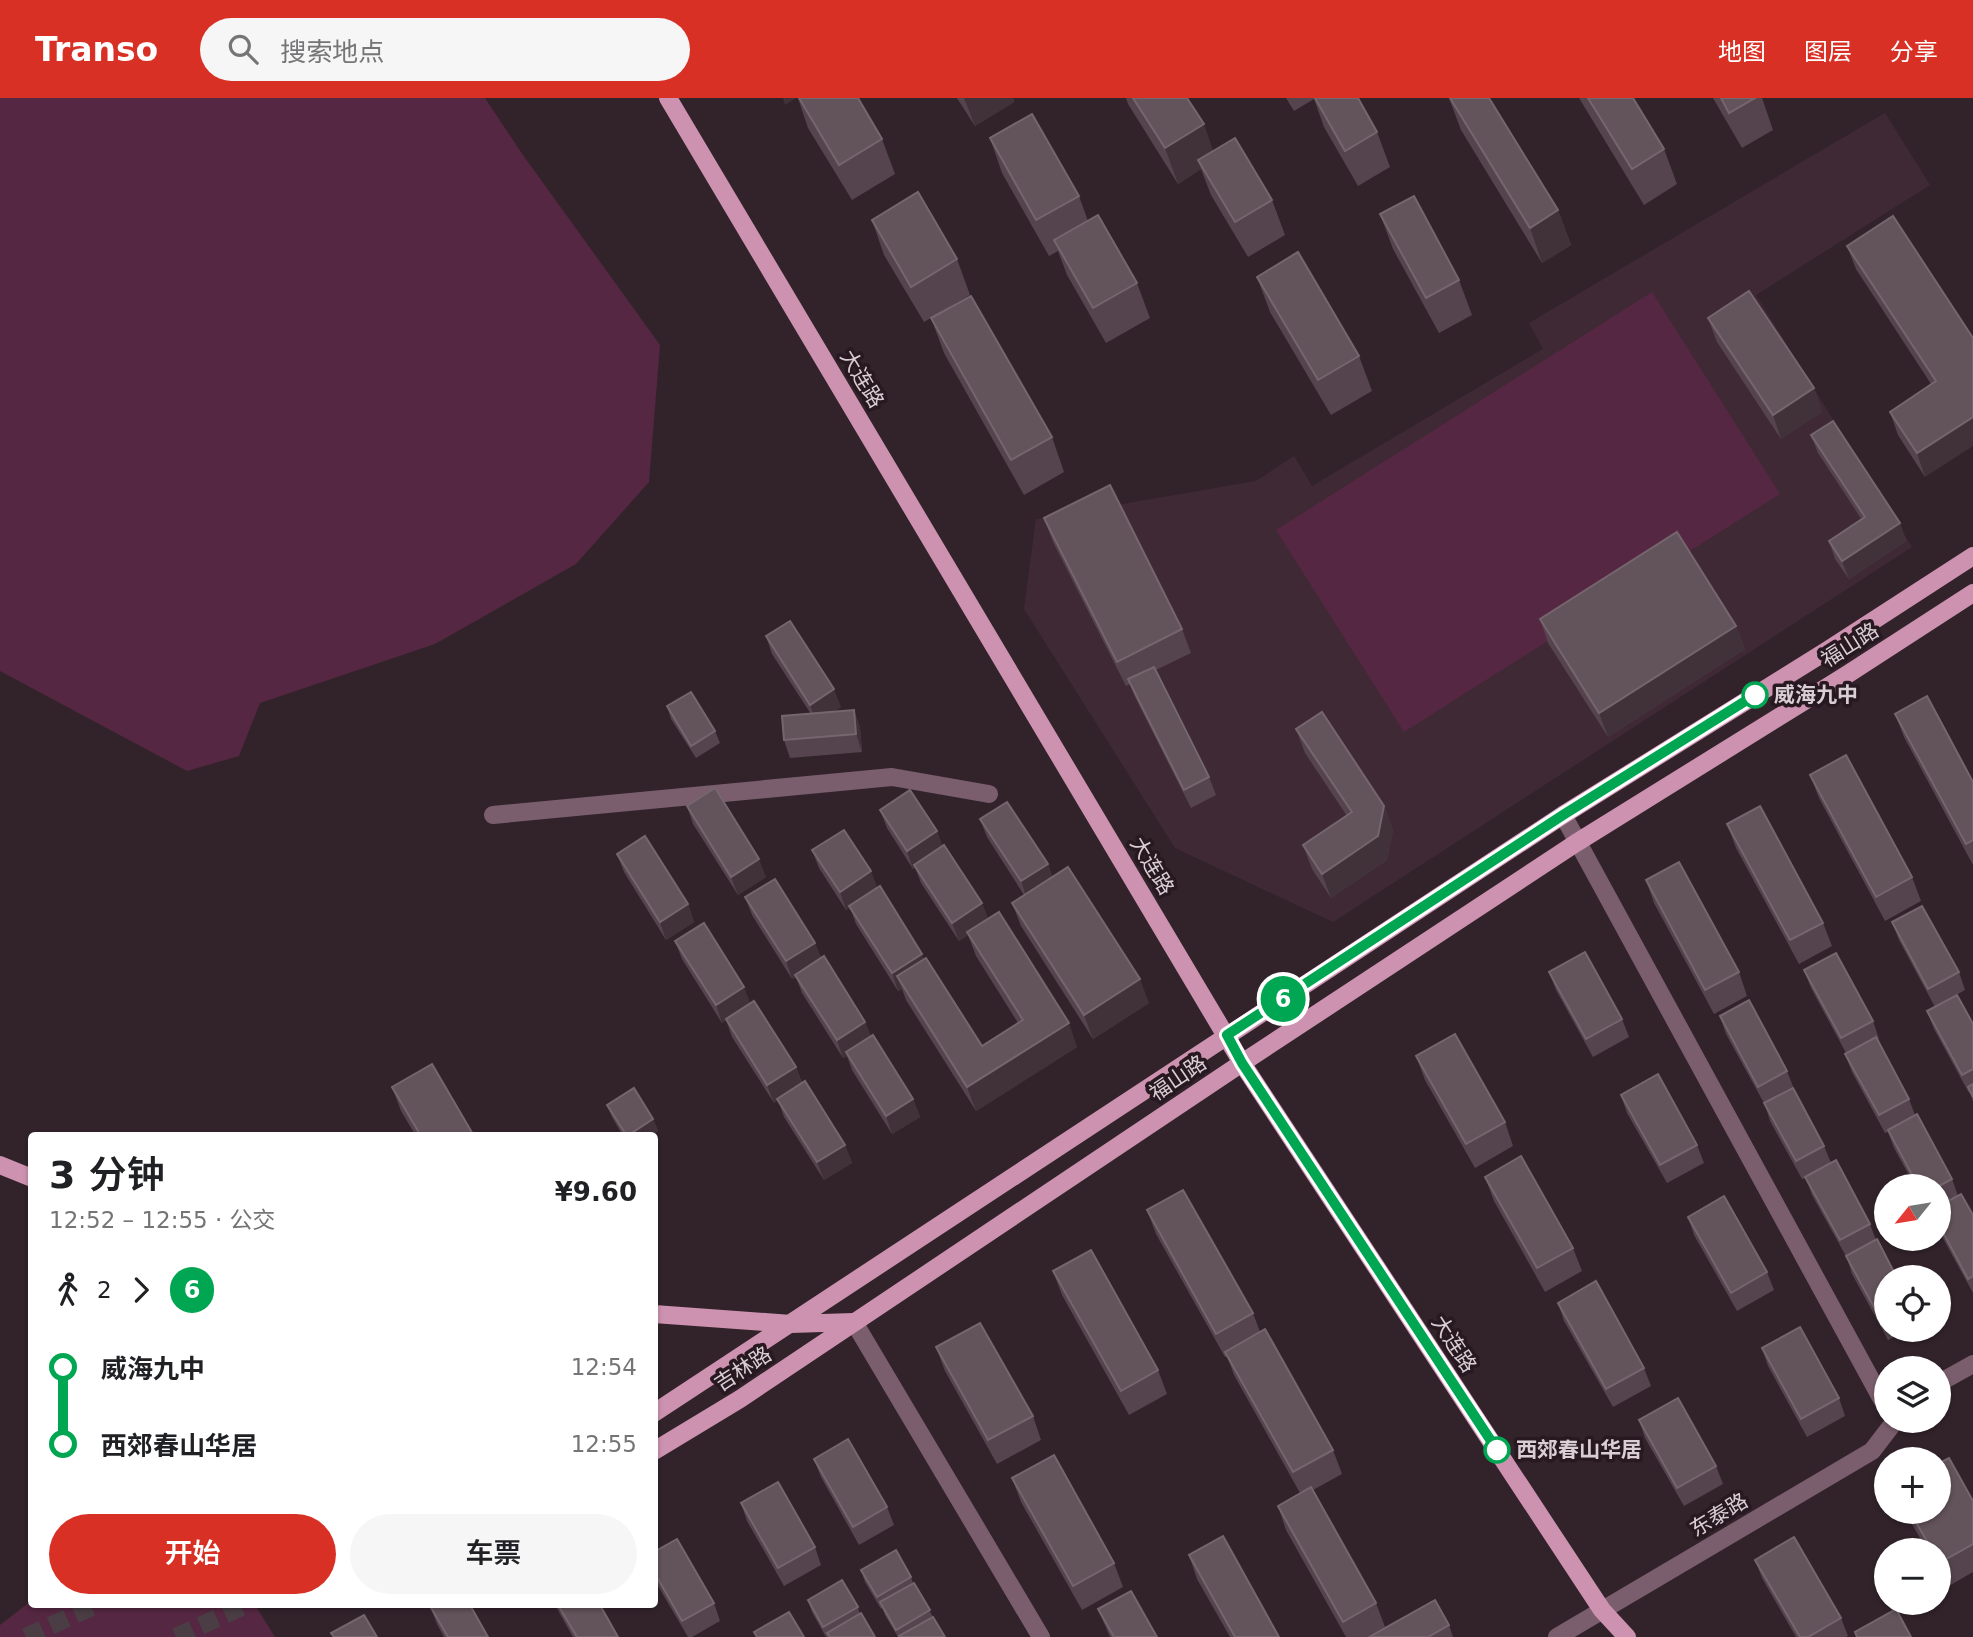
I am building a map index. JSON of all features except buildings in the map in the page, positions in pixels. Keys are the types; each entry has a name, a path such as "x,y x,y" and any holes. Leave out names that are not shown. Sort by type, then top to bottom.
{"main road":[{"name":"大连路","path":"668,98 1242,1063 1602,1610 1627,1637"},
{"name":"福山路","path":"791,1325 1563,815 1973,556"},
{"name":"福山路","path":"854,1322 1577,843 1973,593"},
{"path":"0,1165 28,1176"},
{"path":"658,1314 791,1325 854,1322"},
{"name":"吉林路","path":"658,1449 740,1399 854,1322"},
{"name":"吉林路","path":"658,1410 791,1325"}],"street":[{"path":"493,815 892,777 989,794"},
{"path":"1563,815 1874,1385"},
{"path":"854,1322 1041,1637"},
{"path":"1951,1376 1973,1364"},
{"name":"东泰路","path":"1557,1637 1872,1451 1886,1433"}],"shaded area":[{"path":"0,98 485,98 660,345 649,482 576,564 435,644 260,703 239,756 187,771 0,671"},
{"path":"1885,113 1930,185 1756,295 1912,547 1333,922 1175,848 1024,609 1036,519 1256,481 1294,456 1312,486 1543,349 1529,323"},
{"path":"1652,292 1780,494 1404,732 1276,530"},
{"path":"28,1603 28,1608 257,1608 275,1637 0,1637 0,1625"}],"tunnel":[{"path":"26,1637 89,1608"},
{"path":"176,1637 239,1608"}],"bus line":[{"name":"6","path":"1497,1450 1242,1063 1227,1035 1563,815 1755,695"}],"place":[{"name":"威海九中","path":"1755,695"},
{"name":"西郊春山华居","path":"1497,1450"}]}
